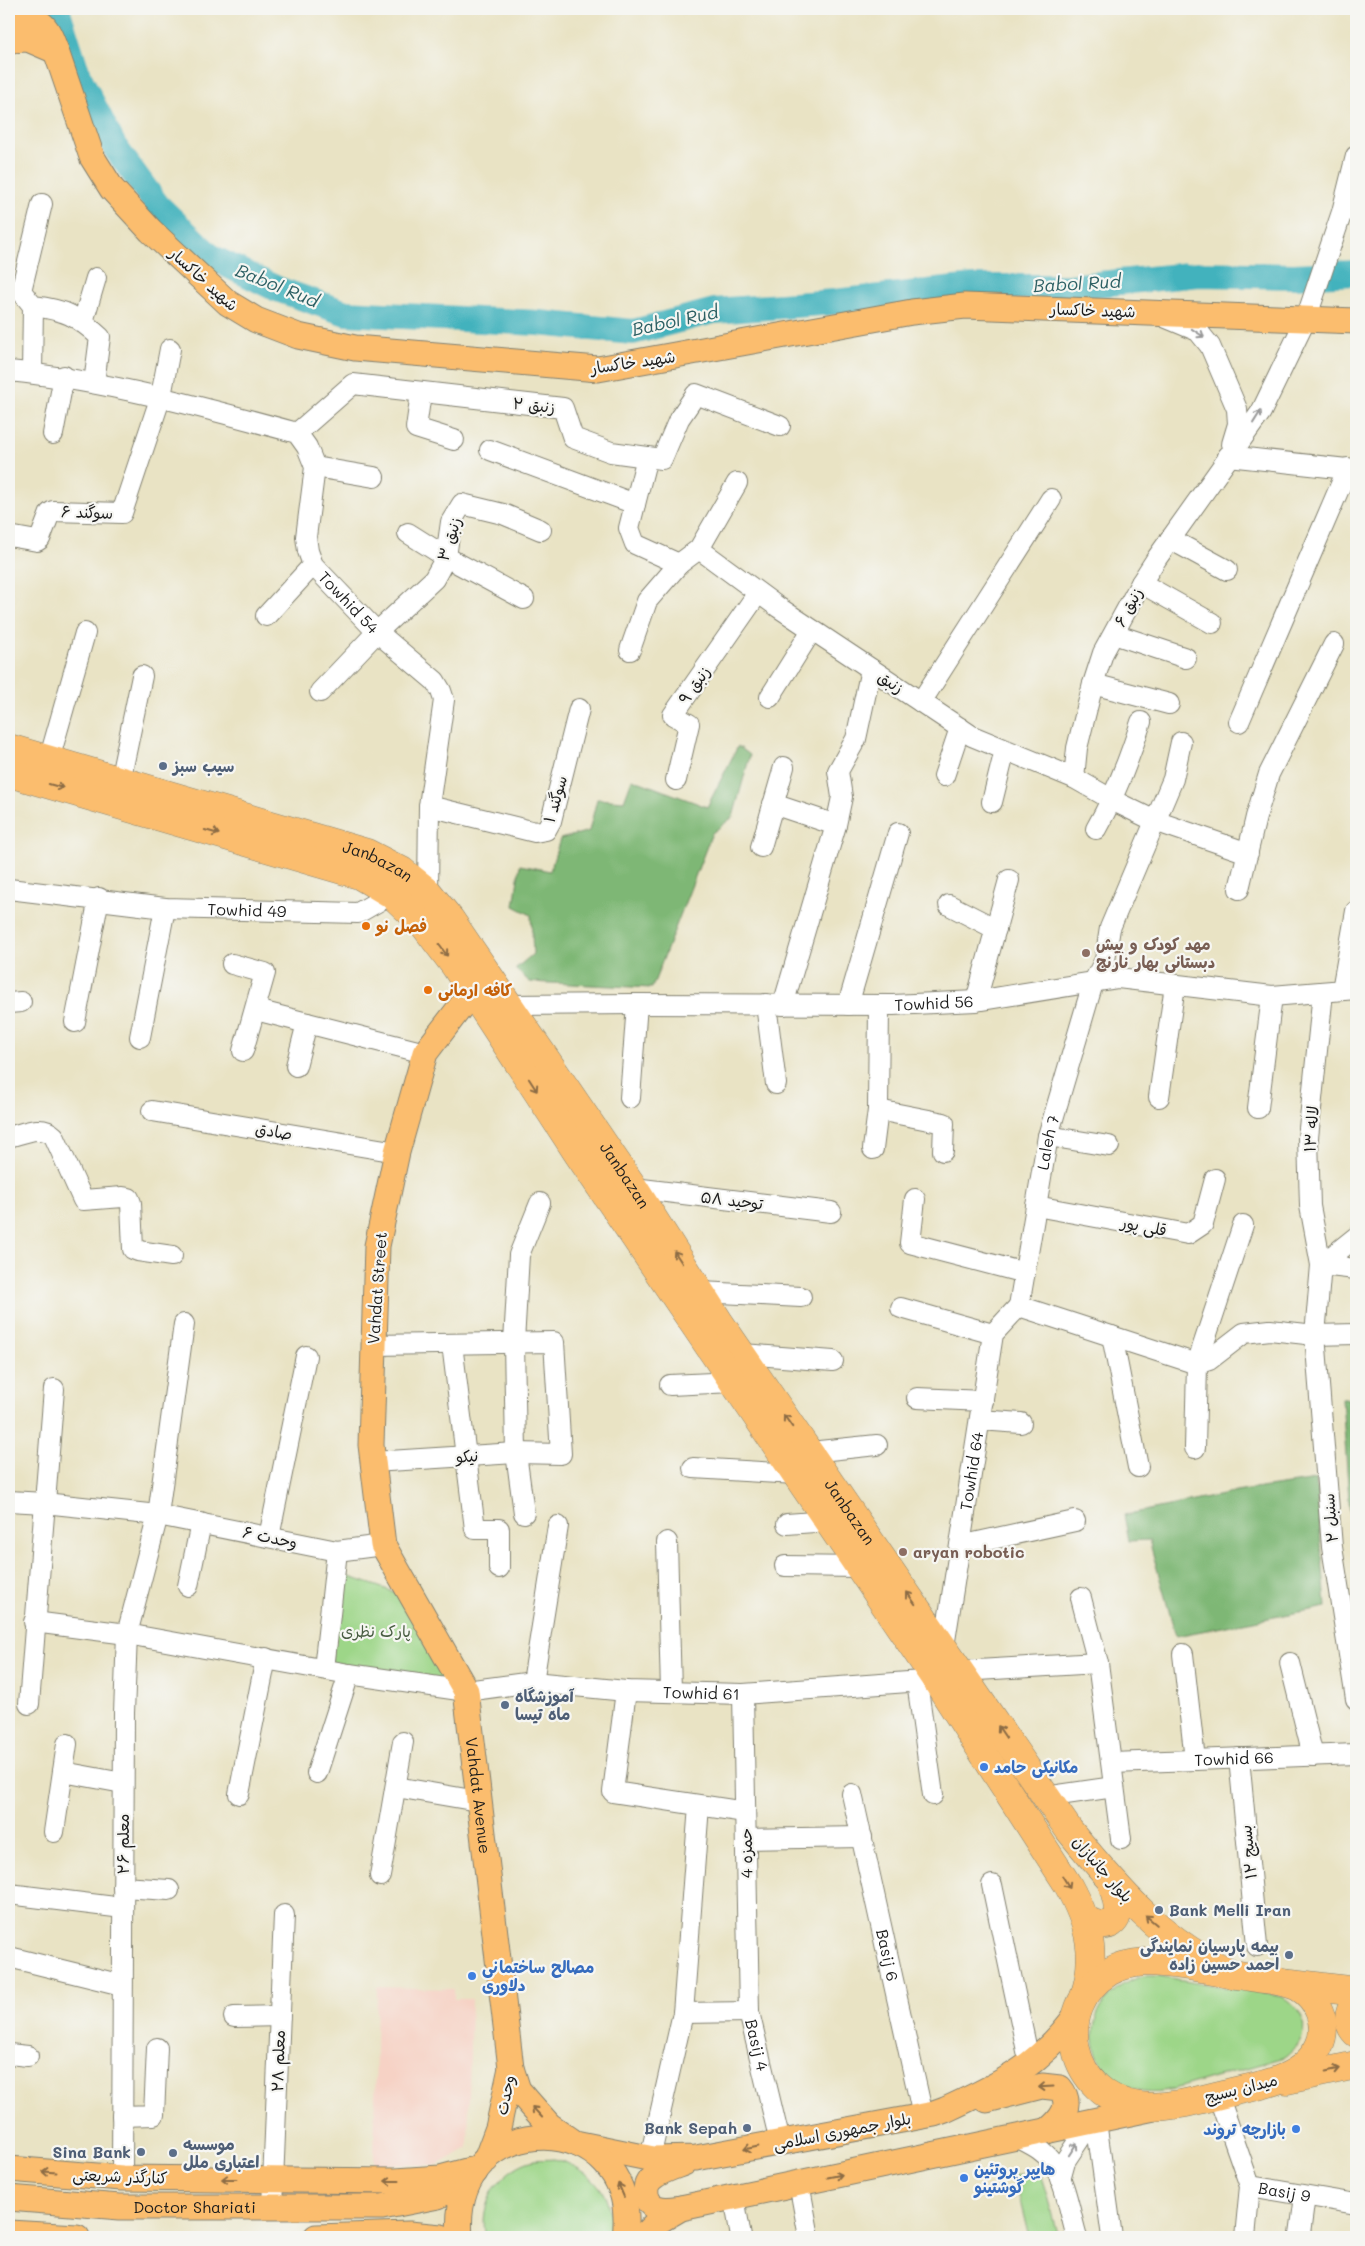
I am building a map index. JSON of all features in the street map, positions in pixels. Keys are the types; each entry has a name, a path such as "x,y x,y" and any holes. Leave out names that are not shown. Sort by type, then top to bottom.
{"highway":[{"name":"Janbazan","path":"9,748 367,853 402,871 428,892 450,919 634,1188 742,1354 803,1463 828,1521 938,1678 1068,1885 1084,1918"},
{"name":"Janbazan","path":"9,773 359,875 391,894 423,924 455,966 578,1154 733,1382 803,1463 944,1647 938,1678"},
{"name":"Janbazan","path":"938,1678 1045,1797 1112,1883"},
{"path":"1084,1918 1100,1926 1105,1926 1118,1915 1118,1906 1112,1883"},
{"name":"بلوار جانبازان","path":"1112,1883 1152,1922 1211,1963 1236,1974"},
{"path":"1080,2005 1090,1976 1092,1958 1084,1918"},
{"name":"میدان بسیج","path":"1159,1962 1285,1983 1298,1987 1308,1994 1317,2005 1322,2018 1323,2031 1320,2044 1313,2056 1303,2065 1276,2082 1159,2107 1139,2106 1122,2102 1106,2094 1092,2083 1082,2067 1076,2050 1074,2032 1080,2005 1096,1982 1110,1971 1127,1964 1159,1962"},
{"path":"1285,1983 1356,1991"},
{"path":"1356,2002 1350,2011 1349,2018 1350,2025 1356,2034"},
{"path":"1276,2082 1356,2065"}],"main road":[{"name":"شهید خاکسار","path":"9,18 25,18 39,22 48,29 92,157 112,189 130,210 238,311 282,331 313,340 365,349 598,369 944,308 980,306 1154,313 1307,314 1356,321"},
{"path":"9,40 28,40 56,51"},
{"name":"Vahdat Street","path":"383,1545 372,1445 373,1345 377,1246 397,1152 425,1053 472,992"},
{"name":"Vahdat Avenue","path":"383,1545 466,1691 511,2068"},
{"name":"بلوار جمهوری اسلامی","path":"575,2143 650,2158 696,2158 928,2115 964,2101 1030,2064 1056,2041 1080,2005"},
{"name":"وحدت","path":"511,2068 518,2090 550,2125 575,2143"},
{"name":"وحدت","path":"460,2237 459,2219 462,2199 469,2180 480,2165 498,2128 511,2068"},
{"path":"928,2115 1042,2086 1055,2086 1064,2092 1067,2102 1060,2120 1047,2131"},
{"path":"696,2158 654,2176 647,2185 646,2197 653,2206 665,2210 690,2206 1159,2107"},
{"path":"382,2206 438,2196 457,2186 495,2151 513,2142 532,2137 552,2137 575,2143 596,2155 613,2173 624,2195 628,2219 625,2237"},
{"name":"کنارگذر شریعتی","path":"9,2169 122,2178 395,2181 440,2178 465,2172 480,2165"},
{"name":"Doctor Shariati","path":"9,2198 120,2207 382,2206"},
{"path":"382,2206 426,2221 454,2237"},
{"path":"642,2237 657,2222 690,2206"},
{"path":"662,2237 690,2206"},
{"path":"9,2233 77,2237"},
{"path":"316,2237 409,2234 440,2237"}],"street":[{"name":"زنبق ۶","path":"1074,778 1078,748 1093,684 1103,653 1140,583 1228,456 1256,420 1307,314 1342,212 1356,156"},
{"path":"32,373 21,296 42,204"},
{"path":"83,322 96,278"},
{"path":"21,296 59,309 83,322 100,337 94,383"},
{"path":"1154,313 1198,332 1210,346 1239,417 1228,456 1352,469 1239,722"},
{"path":"162,396 170,349"},
{"path":"9,371 64,376 162,396 297,433 307,447 315,467 374,476"},
{"path":"53,434 64,376"},
{"name":"زنبق ۲","path":"297,433 353,384 564,408 573,438 612,452 662,459 679,419 696,394 780,426"},
{"path":"421,393 416,428 454,440"},
{"name":"سوگند ۶","path":"9,536 37,541 40,539 47,518 53,511 122,513 162,396"},
{"path":"490,450 635,504"},
{"path":"646,457 629,528 635,544 678,564"},
{"name":"Towhid 54","path":"315,467 306,537 313,565 377,632 435,681 444,700 429,806 428,892"},
{"path":"630,650 647,601 678,564 699,549 737,483"},
{"path":"921,702 1051,499"},
{"name":"زنبق ۳","path":"320,692 377,632 434,579 446,557 451,522 462,504 503,514 541,530"},
{"path":"408,533 446,557 524,599"},
{"path":"1170,539 1227,570"},
{"name":"زنبق","path":"699,549 812,630 972,736 1074,778 1155,821 1248,853"},
{"path":"266,616 313,565"},
{"path":"1140,583 1212,622"},
{"name":"زنبق ۹","path":"676,780 689,724 673,715 758,593"},
{"path":"770,697 812,630"},
{"path":"49,760 85,633"},
{"path":"1114,634 1186,658"},
{"path":"1239,889 1269,774 1334,644"},
{"path":"776,1084 774,1004 836,825 842,797 838,771 856,739 871,669"},
{"path":"120,781 142,676"},
{"path":"1093,684 1168,704"},
{"name":"سوگند ۱","path":"429,806 535,832 546,830 551,821 579,709"},
{"path":"1096,829 1113,800 1128,764 1141,722"},
{"path":"944,776 960,728"},
{"name":"Laleh 7","path":"1019,1306 1048,1136 1093,983 1105,960 1110,928 1173,779 1181,742"},
{"path":"992,802 1005,750"},
{"path":"761,847 784,767"},
{"path":"773,804 836,825"},
{"path":"848,1005 898,833"},
{"path":"976,1001 1009,880"},
{"name":"Towhid 49","path":"9,889 99,898 165,908 358,913 391,894"},
{"path":"75,1022 99,898"},
{"path":"949,905 996,929"},
{"path":"140,1038 165,908"},
{"name":"لاله ۱۳","path":"1314,1335 1321,1265 1310,1206 1308,1138 1341,990 1356,911"},
{"path":"232,964 265,973 243,1051"},
{"name":"Towhid 56","path":"509,1005 879,1005 976,1001 1118,978 1272,996 1341,990"},
{"path":"1159,1097 1175,985"},
{"path":"1258,1108 1272,996"},
{"path":"630,1098 636,1004"},
{"path":"873,1149 878,1110 879,1005"},
{"path":"256,1010 425,1053"},
{"path":"296,1066 307,1023"},
{"name":"صادق","path":"152,1110 397,1152"},
{"path":"878,1110 944,1124 942,1151"},
{"path":"9,1137 42,1129 48,1130 54,1136 83,1200 129,1198 131,1203 133,1248 138,1252 172,1256"},
{"path":"1048,1136 1109,1146"},
{"name":"قلی پور","path":"1036,1206 1188,1234 1203,1224 1215,1179"},
{"name":"توحید ۵۸","path":"634,1188 831,1212"},
{"path":"916,1199 910,1243 1025,1273"},
{"path":"524,1513 516,1453 514,1342 519,1255 540,1203"},
{"path":"1195,1448 1197,1364 1243,1225"},
{"path":"1321,1265 1356,1237"},
{"path":"1321,1265 1356,1269"},
{"path":"701,1292 801,1297"},
{"path":"901,1308 993,1334 1019,1306 1197,1364 1209,1360 1244,1333 1270,1330 1314,1335 1356,1334"},
{"name":"معلم ۲۶","path":"122,2178 123,1783 127,1634 158,1515 184,1324"},
{"name":"Towhid 64","path":"944,1647 993,1334"},
{"name":"سنبل ۲","path":"1314,1335 1332,1547 1356,1699"},
{"path":"1112,1336 1138,1467"},
{"path":"373,1345 514,1342"},
{"name":"نیکو","path":"373,1462 516,1453 561,1454 554,1342 514,1342"},
{"path":"452,1344 475,1529 499,1529 499,1568"},
{"path":"742,1354 833,1361"},
{"path":"269,1537 306,1356"},
{"path":"670,1385 733,1382"},
{"path":"29,1704 34,1622 54,1389"},
{"path":"917,1398 981,1410 1021,1423"},
{"path":"693,1468 803,1463 877,1445"},
{"name":"وحدت ۶","path":"9,1501 158,1515 337,1551 383,1545"},
{"path":"960,1546 1074,1520"},
{"path":"786,1524 828,1521"},
{"path":"188,1586 201,1524"},
{"path":"533,1682 558,1526"},
{"path":"667,1542 671,1691"},
{"path":"324,1669 337,1551"},
{"path":"784,1566 860,1568"},
{"path":"1081,1598 1098,1663 1121,1839"},
{"name":"Towhid 61","path":"34,1622 127,1634 349,1674 466,1691 533,1682 626,1691 743,1694 1098,1663"},
{"path":"1183,1654 1195,1760"},
{"path":"239,1794 266,1658"},
{"path":"1290,1663 1313,1756"},
{"path":"316,1773 349,1674"},
{"path":"933,1795 938,1678"},
{"path":"626,1691 613,1792 745,1812"},
{"name":"حمزه 4","path":"743,1694 749,2012"},
{"path":"380,1876 404,1742"},
{"path":"54,1832 67,1744"},
{"name":"Towhid 66","path":"1112,1763 1356,1754"},
{"name":"بسیج ۱۲","path":"1239,1758 1257,1946"},
{"path":"62,1772 123,1783"},
{"path":"1045,1797 1114,1786"},
{"path":"396,1787 478,1801"},
{"name":"Basij 6","path":"852,1794 928,2115"},
{"path":"650,2158 683,2013 700,1806"},
{"path":"746,1839 862,1838"},
{"path":"992,1885 1030,2064"},
{"path":"123,1887 169,1890"},
{"path":"9,1894 123,1908"},
{"name":"معلم ۲۸","path":"272,2207 284,1915"},
{"path":"9,1957 122,1984"},
{"name":"Basij 4","path":"683,2013 749,2012 780,2142"},
{"path":"234,2017 280,2016"},
{"path":"122,2116 154,2115 157,2048"},
{"name":"Basij 9","path":"1218,2095 1250,2186 1356,2204"},
{"path":"1060,2179 1065,2161 1093,2121"},
{"path":"1093,2121 1112,2237"},
{"path":"1017,2137 1036,2147 1052,2162 1060,2179 1077,2237"},
{"path":"799,2183 808,2237"},
{"path":"1245,2237 1250,2186"},
{"path":"1300,2234 1305,2196"},
{"path":"734,2197 741,2237"}],"shaded area":[{"path":"377,1987 454,1989 454,1999 471,1999 468,2148 437,2165 374,2164"}],"green space":[{"path":"738,746 750,755 733,817 712,833 652,988 530,982 515,969 533,954 531,915 514,906 520,865 550,871 560,839 589,831 597,799 624,801 632,779 707,807"},
{"path":"1342,1399 1356,1399 1356,1513 1350,1513"},
{"path":"1316,1480 1326,1607 1176,1636 1149,1540 1129,1541 1124,1515 1247,1490"},
{"name":"پارک نظری","path":"341,1574 406,1596 445,1675 441,1682 330,1666"},
{"path":"1144,1976 1159,1976 1284,1997 1299,2011 1304,2027 1303,2035 1293,2050 1285,2057 1173,2089 1144,2091 1121,2083 1105,2069 1096,2049 1094,2027 1101,2006 1118,1988"},
{"path":"554,2159 580,2170 599,2186 609,2208 609,2237 486,2237 485,2212 494,2189 502,2179 522,2164 534,2160"},
{"path":"1040,2172 1058,2237 1029,2237 1014,2175"}],"waterway":[{"name":"Babol Rud","path":"57,9 78,75 114,146 157,205 211,257 277,289 346,313 539,323 633,332 714,311 834,302 974,287 1069,287 1199,274 1294,276 1356,273"}],"place":[{"name":"سیب سبز","path":"163,766"},
{"name":"فصل نو","path":"366,926"},
{"name":"مهد کودک و پیش دبستانی بهار نارنج","path":"1086,953"},
{"name":"کافه ارمانی","path":"428,990"},
{"name":"aryan robotic","path":"903,1552"},
{"name":"آموزشگاه ماه تیسا","path":"505,1705"},
{"name":"مکانیکی حامد","path":"984,1767"},
{"name":"Bank Melli Iran","path":"1159,1910"},
{"name":"بیمه پارسیان نمایندگی احمد حسین زاده","path":"1289,1955"},
{"name":"مصالح ساختمانی دلاوری","path":"472,1976"},
{"name":"Bank Sepah","path":"747,2128"},
{"name":"بازارچه تروند","path":"1296,2129"},
{"name":"Sina Bank","path":"141,2152"},
{"name":"موسسه اعتباری ملل","path":"173,2153"},
{"name":"هایپر پروتئین گوشتینو","path":"964,2178"}]}
